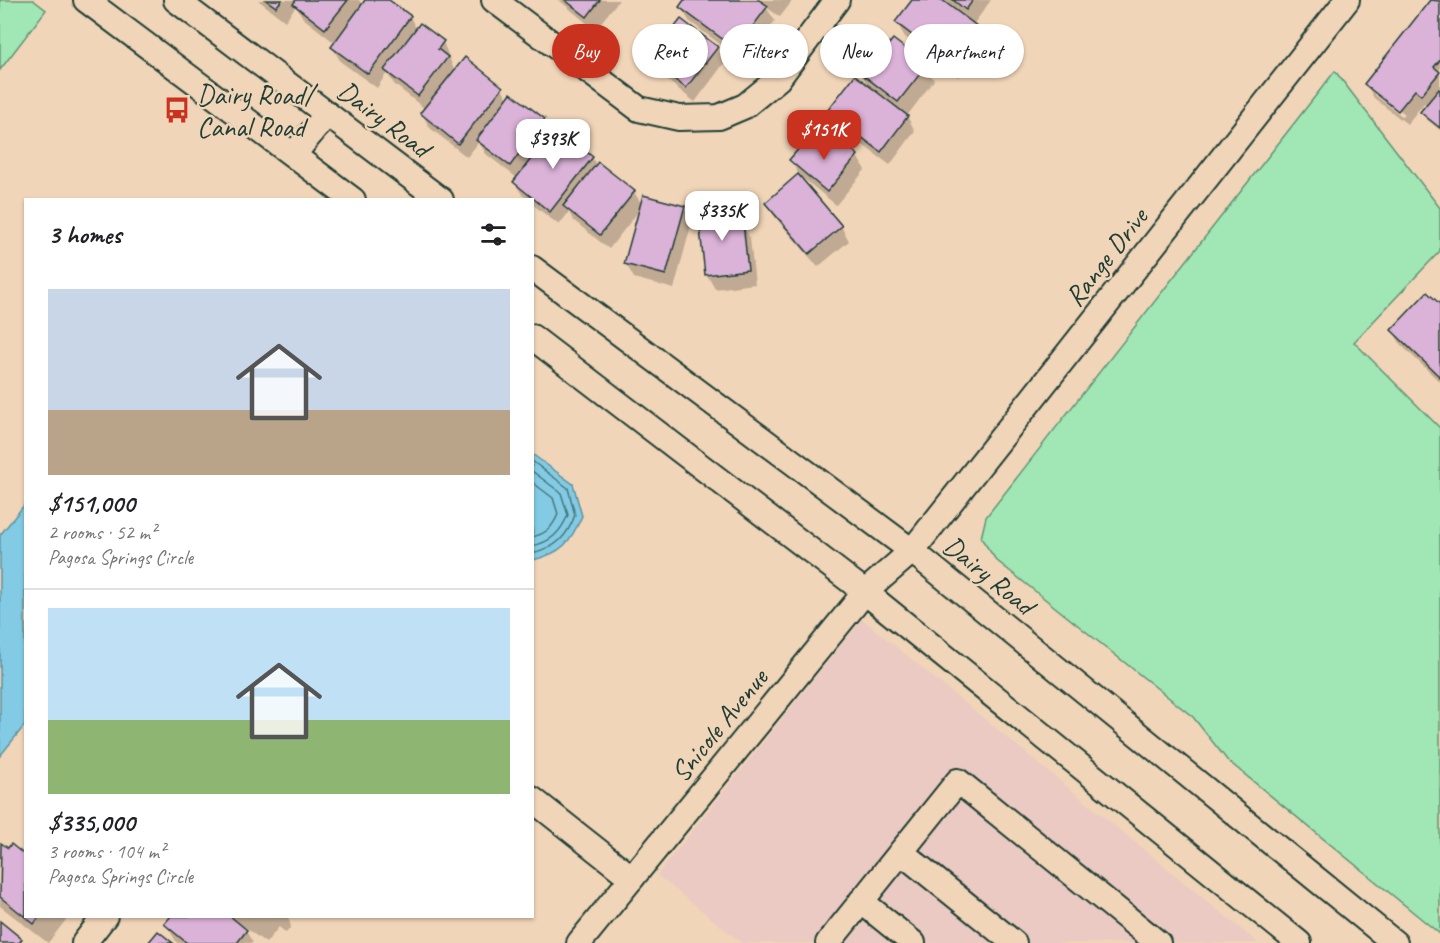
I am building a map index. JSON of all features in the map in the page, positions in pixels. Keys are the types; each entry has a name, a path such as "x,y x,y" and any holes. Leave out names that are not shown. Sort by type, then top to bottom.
{"street":[{"path":"86,0 350,198"},
{"name":"Dairy Road","path":"176,0 438,198"},
{"path":"494,0 639,109 679,118 719,117 745,106 778,79 837,0"},
{"name":"Range Drive","path":"912,551 1347,0"},
{"path":"294,154 327,114"},
{"name":"Dairy Road","path":"534,269 912,551 1395,943"},
{"path":"534,339 865,592 1299,943"},
{"name":"Snicole Avenue","path":"579,943 865,592 912,551"},
{"path":"828,943 958,781 1158,943"},
{"path":"534,801 632,878"},
{"path":"901,852 1014,943"},
{"path":"861,901 913,943"},
{"path":"84,943 103,918"}],"shaded area":[{"path":"862,619 1258,943 742,943 657,875"}],"green space":[{"path":"0,0 33,0 46,10 0,70"},
{"path":"1335,71 1440,208 1440,251 1354,342 1440,428 1440,934 1227,760 1193,717 996,560 981,538 986,517"}],"water":[{"path":"534,455 573,484 582,516 564,546 534,560"},
{"path":"24,505 24,726 0,756 0,535"}],"building":[{"path":"266,0 282,0 276,7"},
{"path":"296,0 348,0 325,29 293,4"},
{"path":"365,0 389,0 411,16 368,74 331,47"},
{"path":"565,0 600,0 587,17"},
{"path":"684,0 759,0 768,6 755,24 720,24 720,37 708,28 708,24 702,24 679,7"},
{"path":"912,0 942,0 974,24 904,24 904,29 895,22"},
{"path":"953,0 973,0 966,10"},
{"path":"1430,0 1440,1 1440,60 1434,67 1440,72 1421,95 1415,90 1398,111 1364,84"},
{"path":"681,19 688,24 677,24"},
{"path":"420,23 444,41 438,49 448,57 418,96 384,70"},
{"path":"708,39 718,47 708,60"},
{"path":"892,40 904,47 904,78 917,78 898,102 867,78 892,78"},
{"path":"465,57 503,87 458,144 420,113"},
{"path":"673,78 694,78 686,88"},
{"path":"853,78 859,78 908,116 881,152 827,111"},
{"path":"1440,90 1440,128 1420,112"},
{"path":"511,93 545,119 510,166 476,140"},
{"path":"556,127 593,157 550,212 513,182"},
{"path":"832,133 858,155 827,192 789,160 807,139 818,149"},
{"path":"598,162 635,191 600,235 563,206"},
{"path":"798,174 842,226 809,254 765,203"},
{"path":"643,195 685,206 666,275 624,264"},
{"path":"728,207 730,224 743,222 748,270 705,275 698,211"},
{"path":"1427,292 1440,304 1440,377 1391,330"},
{"path":"1,843 8,848 11,844 24,854 24,916 0,897"},
{"path":"26,918 38,918 34,924"},
{"path":"169,918 232,918 247,930 237,943 187,943 164,924"},
{"path":"0,921 22,939 19,943 0,943"},
{"path":"158,931 173,943 148,943"}],"place":[{"name":"Dairy Road/ Canal Road","path":"177,110"}]}
